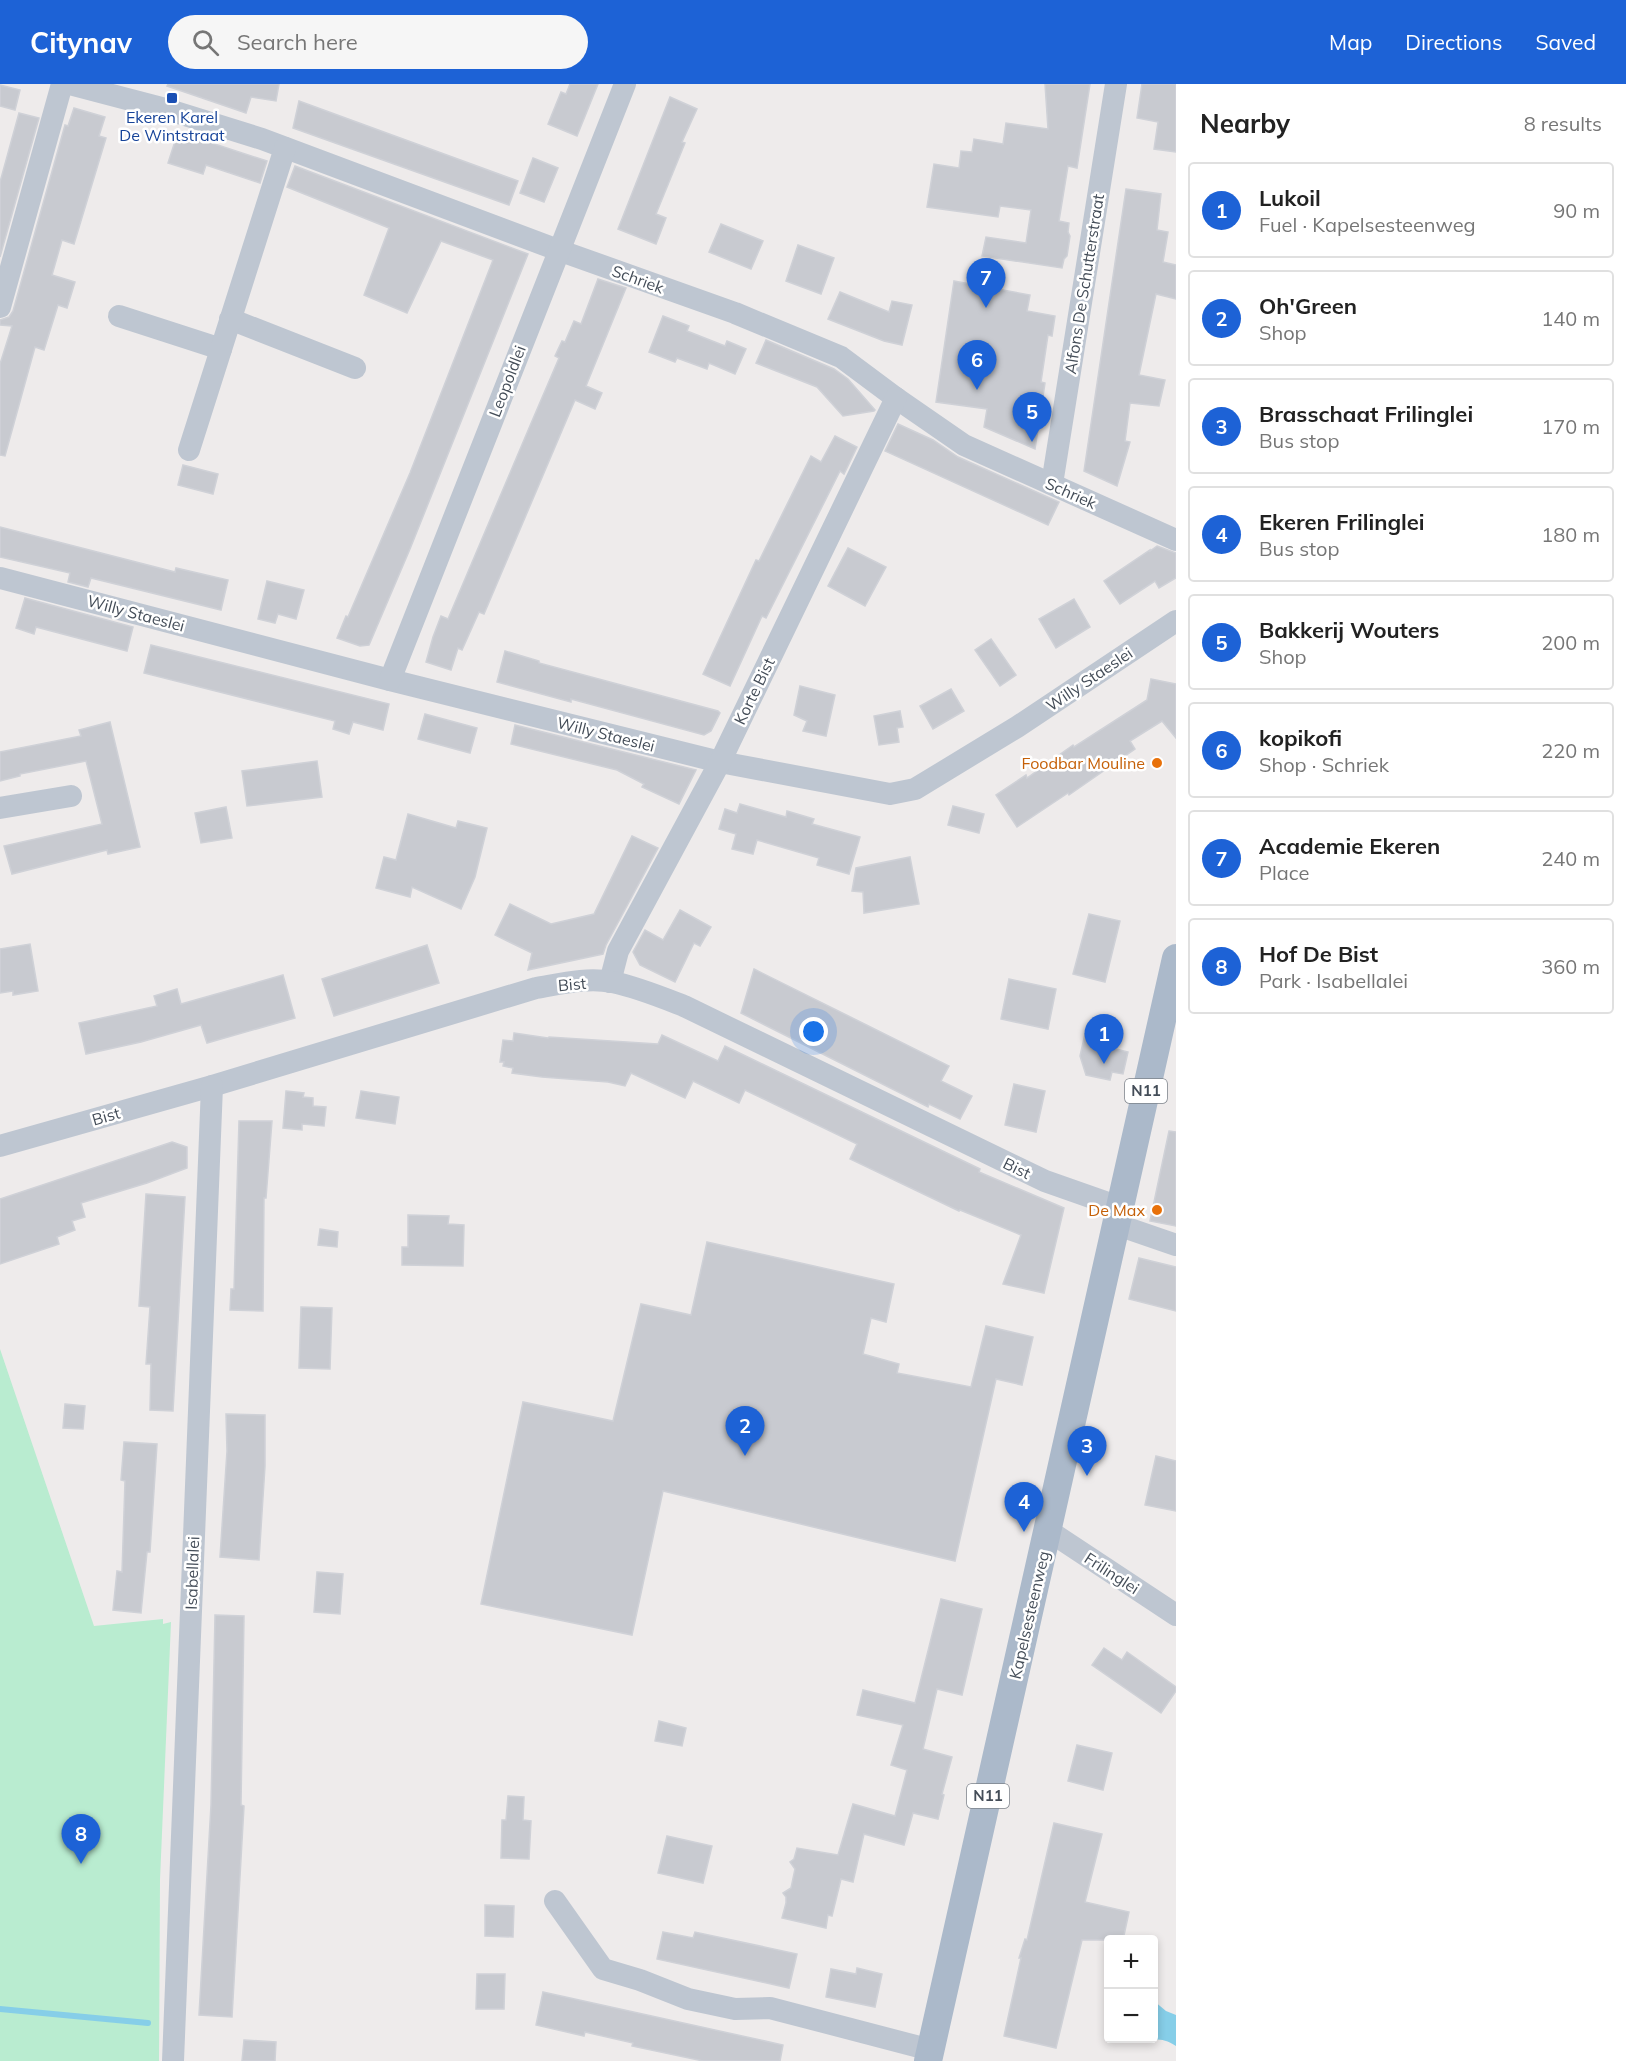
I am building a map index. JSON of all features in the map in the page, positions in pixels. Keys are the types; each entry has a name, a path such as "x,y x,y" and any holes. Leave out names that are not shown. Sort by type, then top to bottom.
{"main road":[{"name":"Kapelsesteenweg","path":"929,2055 1117,1216 1171,1004 1176,958"}],"street":[{"path":"0,307 62,84"},
{"name":"Schriek","path":"70,84 169,110 285,148 735,314 841,357 964,445 1176,540"},
{"name":"Leopoldlei","path":"390,680 625,84"},
{"name":"Alfons De Schutterstraat","path":"1052,484 1116,84"},
{"path":"189,450 285,148"},
{"path":"119,316 221,349"},
{"path":"230,319 356,368"},
{"name":"Korte Bist","path":"610,982 618,951 720,762 896,398"},
{"name":"Willy Staeslei","path":"0,578 390,680 720,762 890,794 915,789 1017,727 1176,621"},
{"path":"0,808 71,796"},
{"name":"Bist","path":"0,1146 212,1086 536,988 571,982 610,982 645,991 684,1006 1176,1245"},
{"name":"Isabellalei","path":"173,2061 212,1086"},
{"name":"Frilinglei","path":"1048,1531 1176,1615"},
{"path":"555,1901 603,1969 640,1980 688,2000 735,2009 770,2008 929,2055"}],"green space":[{"path":"0,1349 94,1626 163,1619 163,1624 171,1622 160,1880 159,2061 0,2061"}],"water":[{"path":"1158,2004 1176,2015 1176,2046 1158,2040"}],"building":[{"path":"168,84 279,84 276,101 251,97 246,113 167,86"},
{"path":"570,84 598,84 577,136 548,124 561,92 566,94"},
{"path":"1045,84 1090,84 1077,168 1068,166 1059,221 1069,223 1070,236 1067,256 1062,268 982,256 986,237 1026,243 1031,210 1000,206 998,217 927,207 934,164 959,168 961,151 972,152 974,139 1003,144 1006,123 1048,129"},
{"path":"1142,84 1176,84 1176,152 1154,149 1158,122 1137,118"},
{"path":"0,85 20,90 15,110 0,106"},
{"path":"670,97 697,109 682,142 685,143 656,214 666,218 656,244 618,229"},
{"path":"299,101 518,181 509,205 293,128"},
{"path":"74,108 105,117 99,136 106,138 74,244 62,240 52,275 75,282 67,308 58,305 44,350 35,347 5,456 0,455 0,364 12,326 0,325 0,320 9,317 13,311 65,125 68,126"},
{"path":"19,113 39,118 0,257 0,182"},
{"path":"178,132 267,161 260,183 206,165 203,174 168,163"},
{"path":"533,158 558,168 544,202 520,193"},
{"path":"295,166 528,254 410,549 369,645 360,646 337,638 410,473 493,260 441,241 407,313 364,295 389,228 287,187"},
{"path":"1126,189 1161,194 1157,230 1168,232 1163,262 1176,265 1176,299 1156,294 1139,375 1165,380 1159,406 1130,403 1125,441 1130,442 1117,486 1084,471"},
{"path":"721,224 763,241 751,269 709,252"},
{"path":"798,245 834,258 821,294 786,281"},
{"path":"598,279 626,288 586,386 602,393 595,409 575,400 484,614 479,612 462,650 458,648 451,670 426,662 441,616 448,619 559,358 555,356 562,341 565,342 574,321 581,324"},
{"path":"954,281 1030,295 1027,311 1055,316 1052,336 1048,335 1041,382 1045,383 1035,449 984,427 987,409 936,402"},
{"path":"840,292 889,312 892,301 912,305 902,345 884,341 828,319"},
{"path":"663,316 689,326 687,331 725,346 727,341 746,349 735,374 709,363 707,369 677,358 675,362 649,352"},
{"path":"766,340 834,369 848,379 875,410 843,416 817,387 756,363"},
{"path":"898,424 933,440 958,457 1059,502 1048,525 885,451"},
{"path":"835,436 857,447 844,474 840,471 766,618 762,616 730,686 703,674 756,560 759,561 811,456 821,462"},
{"path":"183,465 218,474 213,494 178,485"},
{"path":"0,527 175,572 176,568 228,580 221,610 91,578 88,587 68,582 70,573 0,557"},
{"path":"1157,546 1176,553 1176,578 1159,588 1155,581 1120,604 1104,581"},
{"path":"848,548 886,567 865,606 828,586"},
{"path":"267,581 304,590 296,619 278,614 275,623 258,619"},
{"path":"25,598 133,627 127,651 36,627 34,634 16,628"},
{"path":"1074,599 1090,627 1056,648 1039,619"},
{"path":"991,639 1016,675 1000,686 975,650"},
{"path":"151,645 389,704 383,730 353,722 349,734 333,729 335,721 144,673"},
{"path":"505,651 539,661 539,663 720,713 711,731 704,735 571,699 571,702 497,682"},
{"path":"1151,679 1176,684 1176,738 1162,721 1130,741 1135,749 1069,795 1068,793 1017,827 996,795 1026,775 1027,778 1073,745 1074,747 1147,700"},
{"path":"800,686 835,695 826,736 803,731 807,721 794,715"},
{"path":"951,689 964,711 933,729 920,706"},
{"path":"900,711 903,727 897,728 899,742 879,745 874,716"},
{"path":"425,714 477,728 470,753 418,739"},
{"path":"110,722 140,847 108,854 107,850 12,874 4,846 102,824 86,761 20,774 20,776 0,781 0,752 81,736 79,730"},
{"path":"515,725 696,770 679,804 642,787 644,784 617,770 511,744"},
{"path":"317,761 322,797 247,806 242,771"},
{"path":"740,804 786,817 787,811 814,819 812,824 860,837 849,874 817,865 819,858 757,840 753,854 732,849 736,834 719,829 725,809 737,813"},
{"path":"953,806 984,814 979,833 948,825"},
{"path":"226,807 232,838 201,843 195,813"},
{"path":"408,814 456,828 458,821 487,828 475,877 461,909 412,887 410,897 376,888 384,857 396,860"},
{"path":"632,836 658,848 603,954 528,970 532,953 495,935 510,904 551,924 594,914"},
{"path":"910,857 919,904 864,913 863,892 852,891 856,868"},
{"path":"680,910 711,927 700,946 694,943 675,982 640,965 633,952 645,930 663,940"},
{"path":"1089,914 1120,921 1105,982 1073,974"},
{"path":"30,944 38,991 13,995 13,991 0,993 0,949"},
{"path":"427,945 439,983 334,1016 322,979"},
{"path":"754,969 949,1066 941,1081 972,1096 960,1119 929,1104 928,1107 741,1013"},
{"path":"283,975 295,1018 207,1043 201,1025 141,1042 86,1054 79,1023 157,1006 154,996 177,989 181,1004"},
{"path":"1009,979 1056,989 1048,1029 1001,1019"},
{"path":"514,1033 548,1038 658,1044 662,1035 718,1061 725,1046 980,1169 979,1172 1064,1208 1044,1293 1003,1284 1021,1235 959,1211 850,1159 857,1144 745,1090 739,1103 693,1081 685,1098 631,1073 625,1086 608,1082 512,1073 513,1068 503,1066 504,1062 500,1062 503,1040 513,1041"},
{"path":"1085,1034 1118,1041 1116,1049 1128,1052 1123,1074 1112,1072 1110,1080 1086,1075 1080,1056"},
{"path":"1014,1084 1045,1091 1036,1132 1005,1125"},
{"path":"286,1091 304,1093 303,1097 313,1098 313,1106 326,1107 324,1126 302,1124 302,1130 283,1128"},
{"path":"361,1091 399,1097 395,1124 356,1118"},
{"path":"239,1121 272,1121 266,1198 264,1198 263,1311 230,1310 231,1289 234,1289"},
{"path":"1169,1131 1176,1132 1176,1226 1150,1221"},
{"path":"172,1142 187,1147 187,1168 81,1203 85,1217 72,1221 75,1230 57,1237 59,1244 0,1264 0,1199"},
{"path":"146,1194 185,1197 173,1411 150,1410 151,1364 146,1364 150,1307 139,1306"},
{"path":"408,1215 449,1216 448,1224 464,1225 463,1266 402,1265 402,1247 408,1247"},
{"path":"320,1229 338,1232 337,1247 318,1245"},
{"path":"707,1242 894,1284 886,1322 871,1318 863,1354 899,1364 897,1373 971,1387 986,1326 1033,1337 1022,1385 996,1379 955,1561 663,1491 632,1635 481,1604 523,1402 613,1421 641,1304 691,1315"},
{"path":"1139,1258 1176,1267 1176,1311 1129,1299"},
{"path":"301,1307 332,1308 330,1369 299,1368"},
{"path":"65,1404 85,1406 83,1429 63,1428"},
{"path":"226,1414 265,1415 265,1466 259,1560 220,1557 227,1451"},
{"path":"124,1442 157,1444 150,1552 147,1552 141,1613 113,1610 117,1571 122,1572 125,1481 121,1480"},
{"path":"1156,1456 1176,1461 1176,1511 1145,1505"},
{"path":"317,1572 343,1574 340,1614 314,1612"},
{"path":"941,1599 982,1609 962,1695 937,1689 923,1749 952,1757 938,1819 913,1813 904,1845 864,1834 853,1882 841,1879 832,1916 828,1915 826,1928 782,1918 786,1903 783,1893 791,1888 795,1869 790,1862 794,1859 797,1848 838,1855 853,1804 895,1816 907,1770 891,1765 903,1725 857,1715 863,1690 915,1703"},
{"path":"215,1615 244,1616 241,1805 244,1806 232,2017 199,2015 211,1805"},
{"path":"1104,1648 1122,1660 1127,1652 1176,1687 1176,1691 1161,1713 1092,1665"},
{"path":"659,1721 686,1728 682,1746 655,1741"},
{"path":"1077,1745 1112,1753 1103,1790 1068,1781"},
{"path":"508,1796 524,1797 523,1820 531,1821 529,1859 501,1858 502,1820 506,1820"},
{"path":"1054,1823 1102,1834 1085,1902 1129,1912 1124,1935 1104,1935 1104,1940 1082,1940 1056,2048 1004,2036 1021,1958 1019,1958 1025,1939 1027,1940"},
{"path":"667,1836 712,1846 703,1883 658,1873"},
{"path":"485,1905 514,1906 513,1937 485,1936"},
{"path":"663,1932 693,1938 695,1932 797,1954 789,1988 657,1959"},
{"path":"857,1968 882,1974 875,2007 826,1997 831,1969 856,1974"},
{"path":"477,1974 505,1974 504,2009 476,2009"},
{"path":"543,1992 783,2045 780,2061 703,2061 632,2046 633,2043 585,2032 584,2036 536,2025"},
{"path":"244,2040 276,2042 275,2061 242,2061"}],"waterway":[{"path":"0,2009 148,2023"}],"place":[{"name":"Ekeren Karel De Wintstraat","path":"172,98"},
{"name":"Academie Ekeren","path":"986,308"},
{"name":"kopikofi","path":"977,390"},
{"name":"Bakkerij Wouters","path":"1032,442"},
{"name":"Foodbar Mouline","path":"1157,763"},
{"name":"Lukoil","path":"1104,1064"},
{"name":"De Max","path":"1157,1210"},
{"name":"Oh'Green","path":"745,1456"},
{"name":"Brasschaat Frilinglei","path":"1087,1476"},
{"name":"Ekeren Frilinglei","path":"1024,1532"},
{"name":"Hof De Bist","path":"81,1864"}]}
